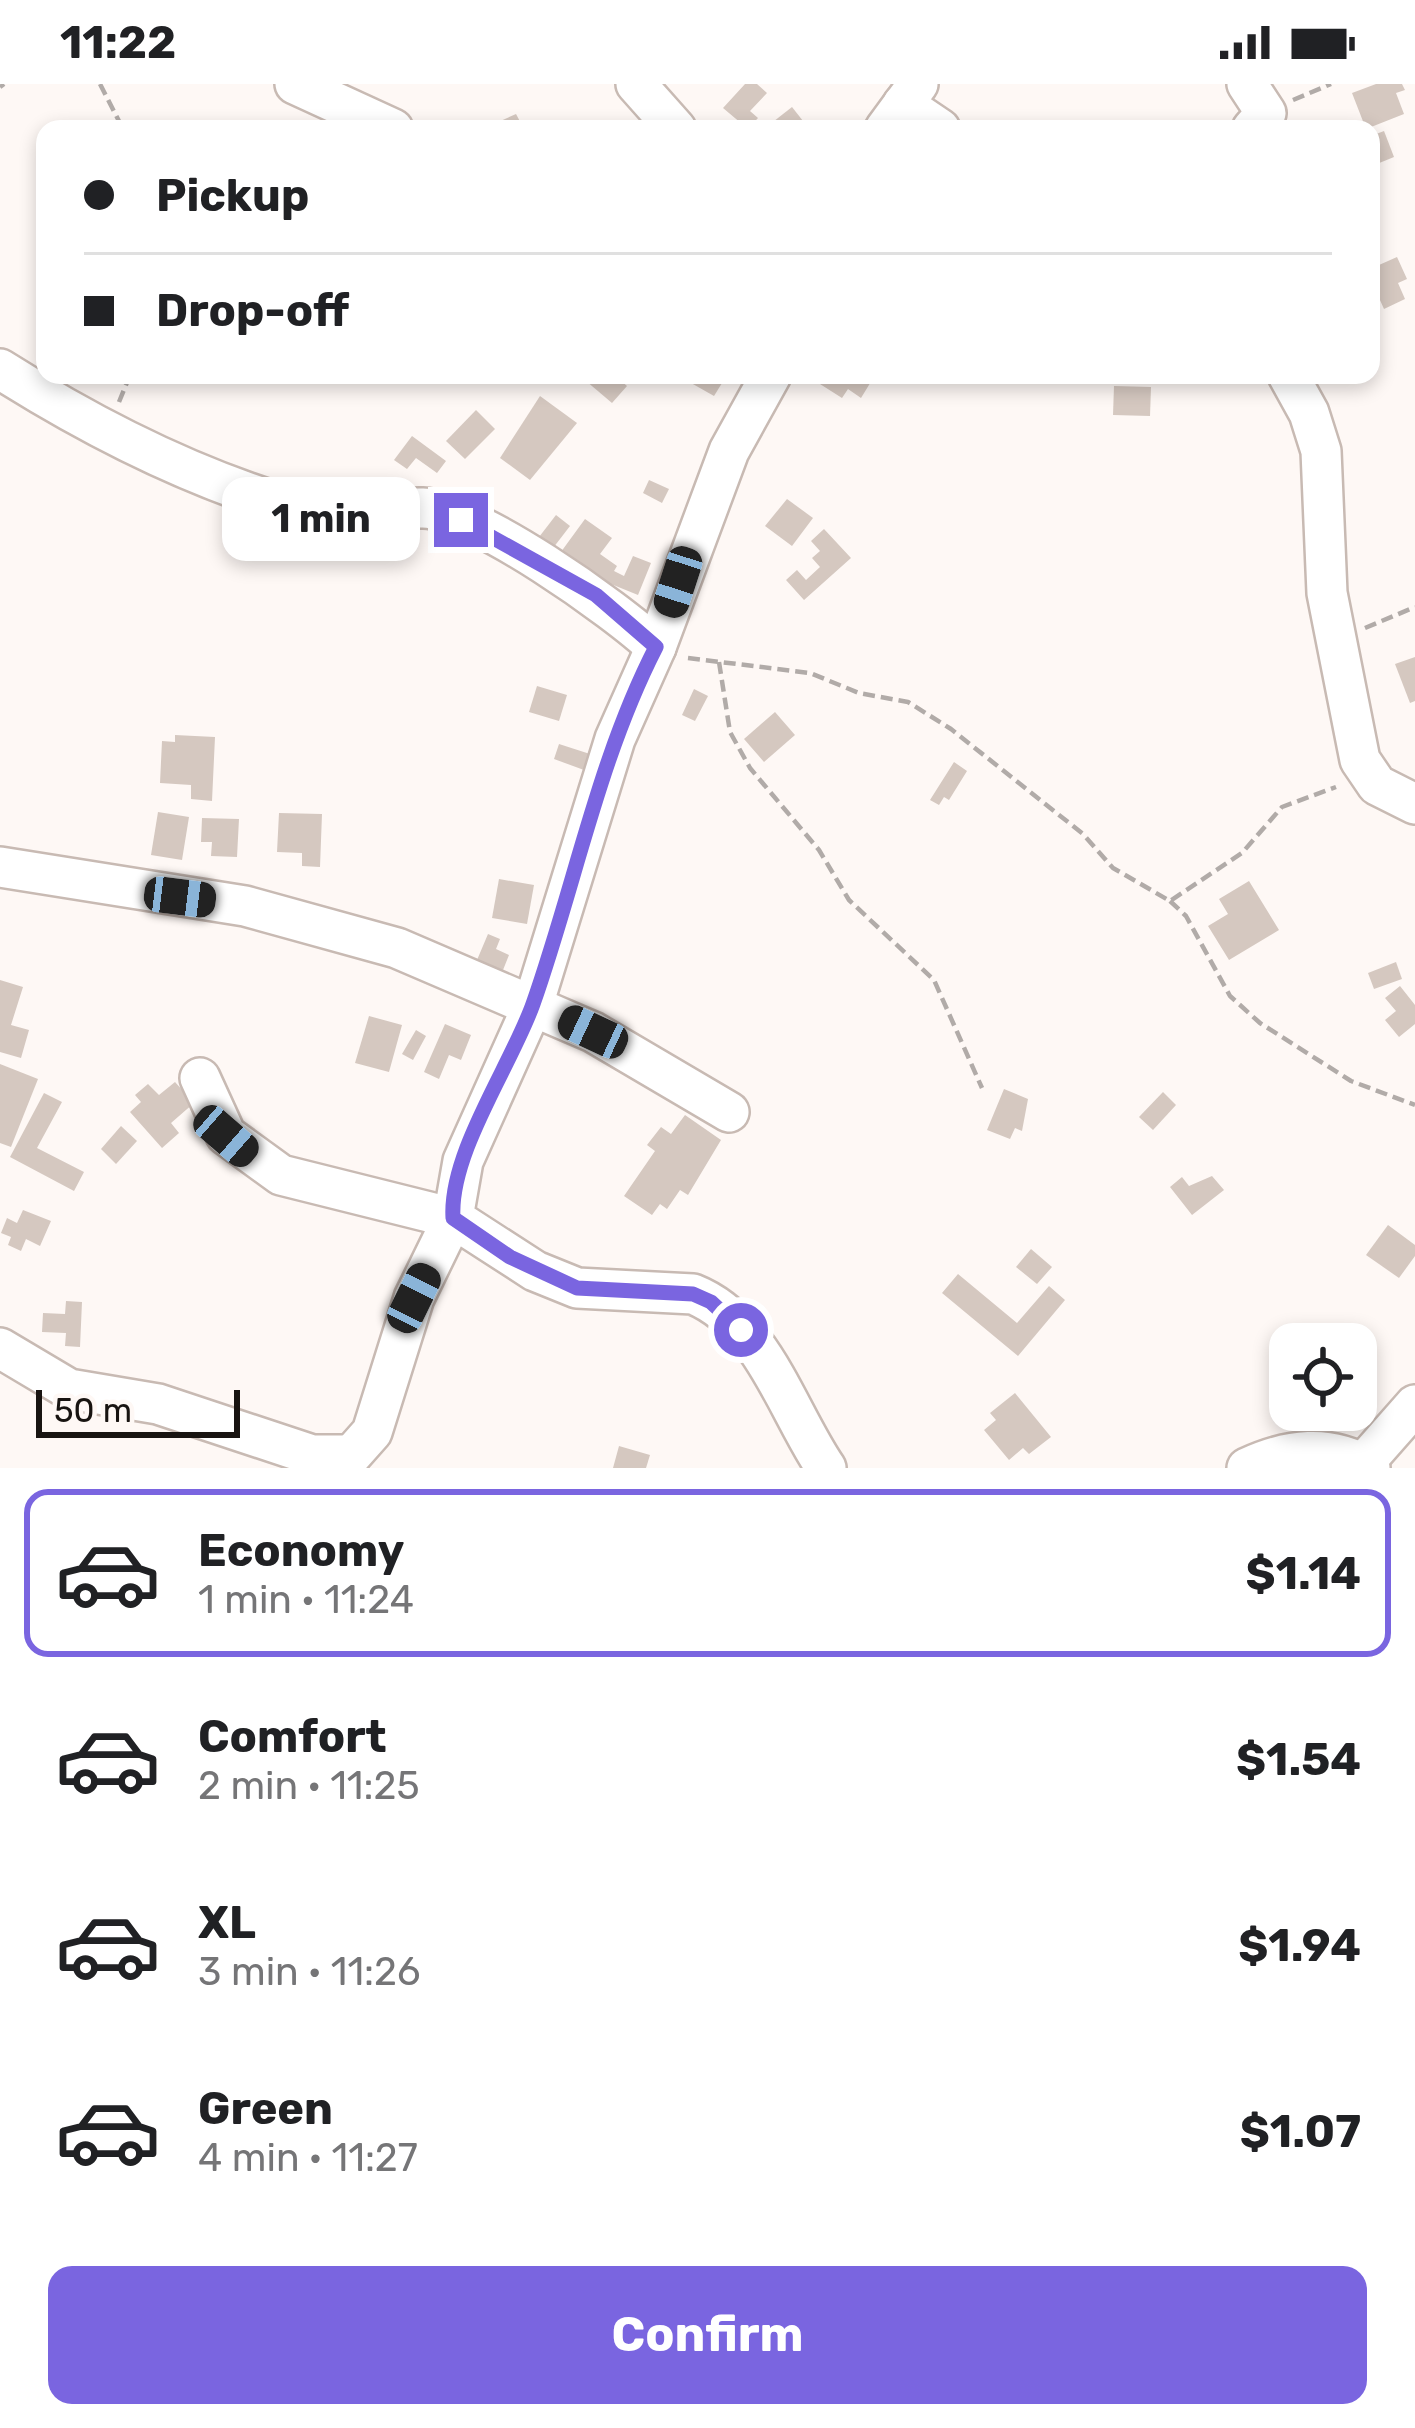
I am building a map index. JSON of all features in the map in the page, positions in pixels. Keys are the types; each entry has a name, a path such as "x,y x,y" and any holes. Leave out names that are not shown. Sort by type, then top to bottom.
{"street":[{"path":"295,84 373,120"},
{"path":"636,84 668,120"},
{"path":"0,369 100,432 286,506 333,517 425,508 461,520 596,595 655,650"},
{"path":"0,1348 69,1388 158,1404 312,1455 346,1462 372,1432 414,1298 453,1218 452,1200 463,1161 533,1004 615,739 655,650 729,451 766,384"},
{"path":"1293,384 1310,413 1321,451 1327,593 1360,760 1377,785 1415,804"},
{"path":"0,867 245,905 397,948 593,1032 729,1112"},
{"path":"200,1078 226,1136 281,1175 453,1218 502,1252 577,1288 693,1294 711,1302 741,1330 782,1387 826,1468"},
{"path":"1247,1468 1303,1450 1366,1466 1415,1405"}],"path":[{"path":"100,84 118,120"},
{"path":"1255,109 1331,84"},
{"path":"1337,645 1415,607"},
{"path":"655,650 810,673 859,693 908,702 951,729 1083,834 1113,868 1186,916 1230,995 1260,1023 1352,1081 1415,1105"},
{"path":"718,662 730,732 750,768 818,850 849,900 934,980 982,1088"},
{"path":"1170,902 1242,854 1282,807 1336,787 1360,760"}],"building":[{"path":"745,84 757,84 767,93 750,111 756,120 737,120 723,108"},
{"path":"1376,84 1402,84 1405,90 1396,93 1404,114 1380,123 1362,120 1352,93"},
{"path":"792,107 802,120 775,120"},
{"path":"1384,131 1394,157 1380,163 1380,133"},
{"path":"1397,257 1407,279 1398,283 1405,299 1384,309 1380,300 1380,265"},
{"path":"590,384 627,386 612,403"},
{"path":"693,384 721,384 714,396"},
{"path":"820,384 870,384 861,398 848,389 842,398"},
{"path":"1114,386 1151,387 1150,416 1113,415"},
{"path":"540,396 577,423 530,480 500,458"},
{"path":"476,410 495,429 465,459 446,441"},
{"path":"412,436 446,461 437,473 416,458 407,469 394,460"},
{"path":"649,480 669,489 662,503 643,493"},
{"path":"787,499 813,518 792,546 765,526"},
{"path":"556,515 570,526 550,552 536,541"},
{"path":"585,519 612,538 600,554 617,566 614,571 624,576 633,556 651,563 638,595 606,582 602,588 558,556"},
{"path":"824,529 851,558 804,600 786,580 797,570 806,580 820,567 812,558 820,551 811,541"},
{"path":"1415,657 1415,701 1410,703 1395,664"},
{"path":"537,686 567,695 559,721 529,712"},
{"path":"694,689 708,696 695,721 682,715"},
{"path":"775,712 795,735 764,762 744,739"},
{"path":"175,735 215,737 212,801 191,799 191,785 160,783 162,741 175,742"},
{"path":"559,744 590,754 584,770 554,759"},
{"path":"954,762 967,771 949,800 944,797 939,805 930,800"},
{"path":"158,812 189,817 182,860 151,855"},
{"path":"279,813 322,814 320,867 302,866 302,853 277,852"},
{"path":"202,818 239,819 237,857 211,856 212,842 201,842"},
{"path":"499,879 534,885 527,924 492,918"},
{"path":"1249,881 1279,930 1229,960 1208,926 1228,914 1219,899"},
{"path":"488,934 500,939 496,949 509,955 503,970 477,960"},
{"path":"1396,962 1402,979 1374,989 1368,973"},
{"path":"0,980 23,987 11,1025 29,1030 21,1058 0,1052"},
{"path":"1400,986 1415,1005 1415,1024 1399,1037 1385,1020 1396,1011 1385,998"},
{"path":"369,1016 402,1025 389,1072 355,1063"},
{"path":"445,1024 471,1035 461,1060 449,1055 439,1079 424,1072"},
{"path":"416,1030 426,1036 413,1060 402,1054"},
{"path":"0,1064 38,1079 11,1147 0,1143"},
{"path":"175,1082 194,1103 171,1123 179,1133 162,1148 130,1112 141,1102 135,1095 148,1084 159,1095"},
{"path":"1004,1089 1028,1099 1022,1131 1015,1128 1010,1139 987,1130"},
{"path":"1163,1092 1176,1105 1153,1130 1139,1117"},
{"path":"44,1093 62,1102 37,1148 84,1172 74,1191 10,1157"},
{"path":"685,1115 721,1140 688,1195 680,1190 667,1209 660,1204 652,1215 624,1196 655,1151 647,1145 661,1127 671,1134"},
{"path":"121,1126 137,1141 116,1164 101,1149"},
{"path":"1212,1176 1224,1190 1192,1215 1170,1187 1182,1177 1189,1186"},
{"path":"23,1210 51,1221 40,1246 26,1239 21,1251 8,1245 11,1237 1,1233 7,1218 17,1223"},
{"path":"1388,1225 1415,1245 1415,1256 1399,1278 1366,1255"},
{"path":"1031,1249 1052,1267 1037,1284 1016,1267"},
{"path":"958,1274 1017,1323 1049,1286 1065,1300 1018,1356 942,1293"},
{"path":"66,1301 82,1302 80,1347 65,1346 66,1333 42,1332 43,1313 65,1314"},
{"path":"1015,1393 1051,1437 1029,1454 1023,1448 1009,1460 984,1430 996,1420 990,1413"},
{"path":"619,1446 650,1455 646,1468 613,1468"}],"route":[{"path":"461,520 596,595 656,647 615,739 533,1004 463,1161 452,1200 453,1218 485,1243 577,1288 693,1294 711,1302 741,1330"}]}
